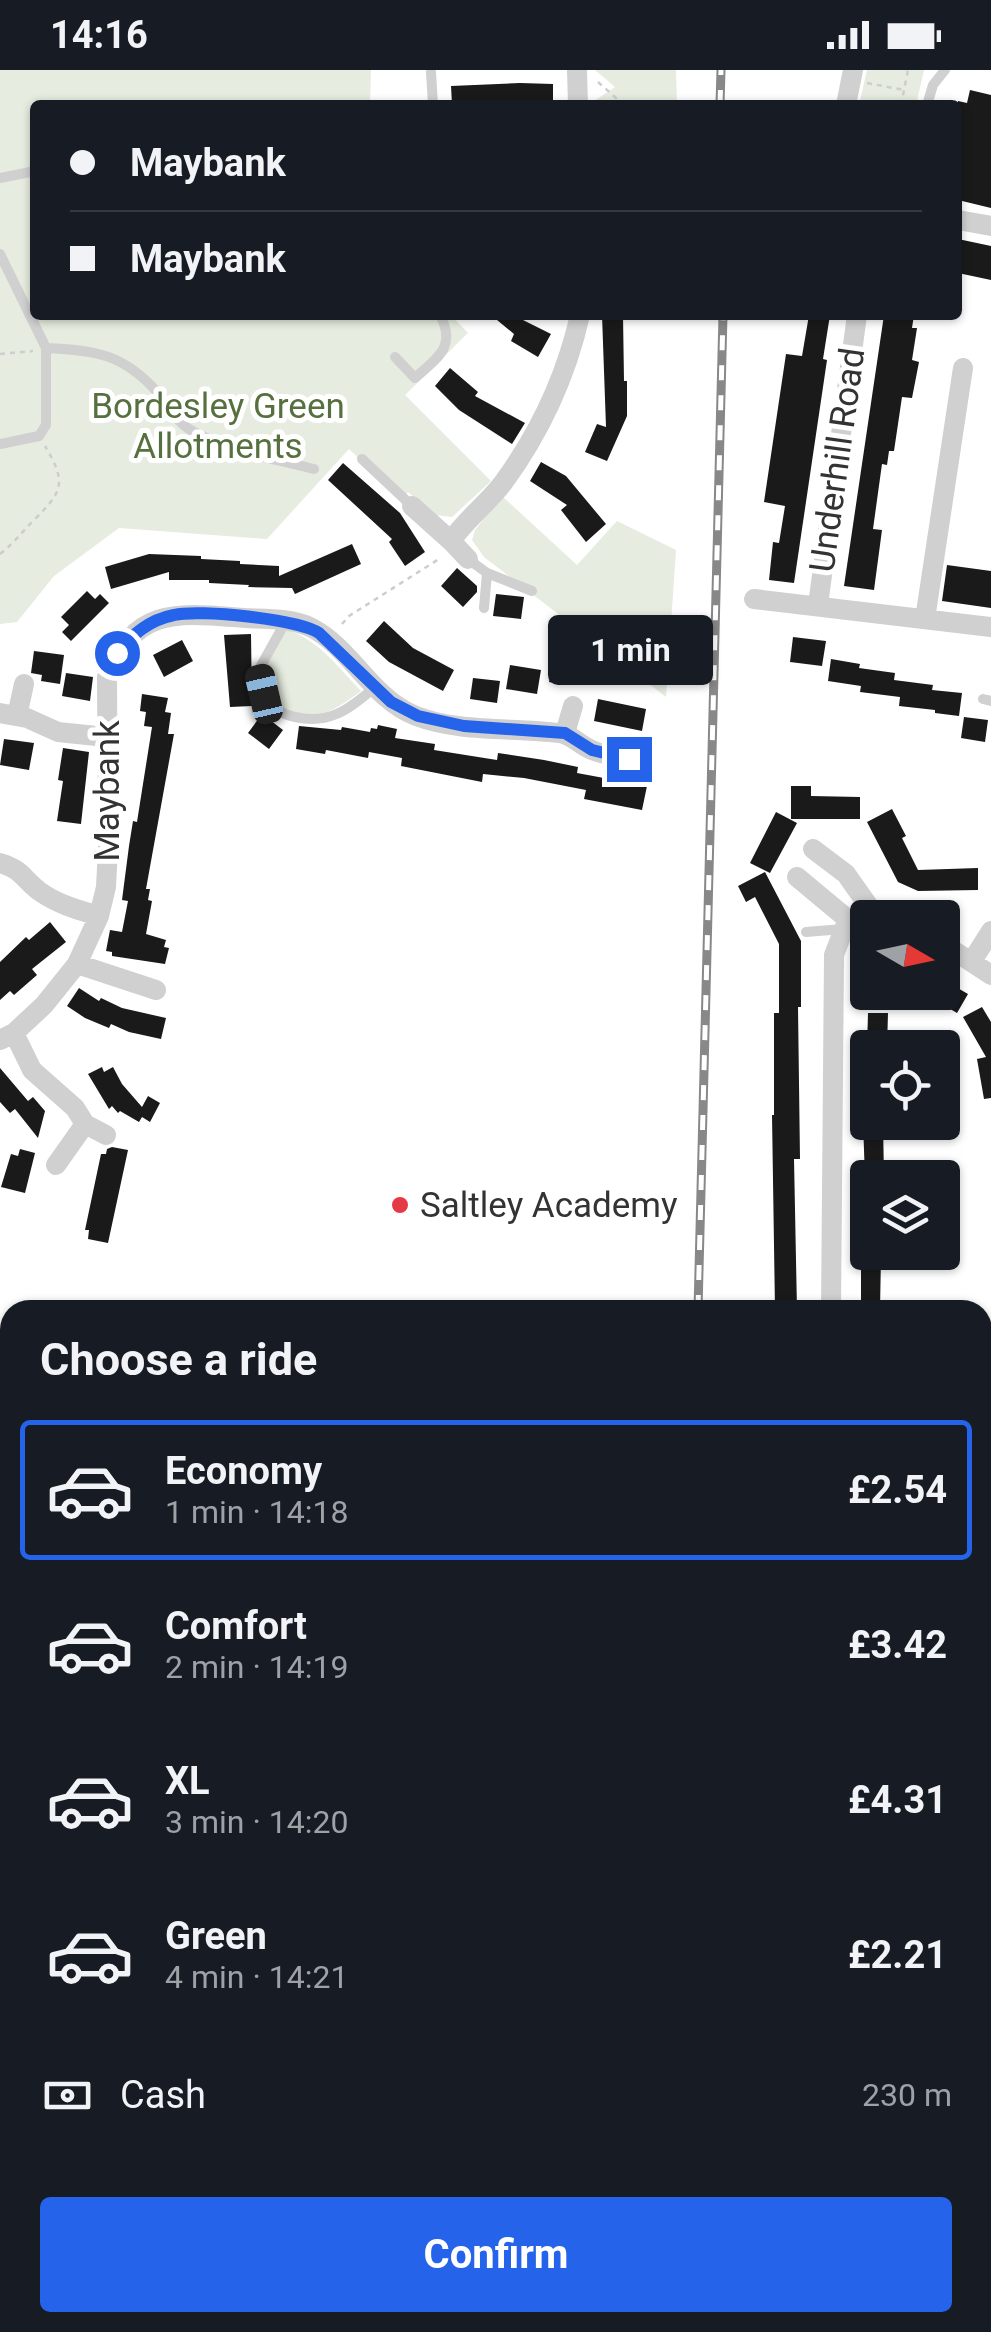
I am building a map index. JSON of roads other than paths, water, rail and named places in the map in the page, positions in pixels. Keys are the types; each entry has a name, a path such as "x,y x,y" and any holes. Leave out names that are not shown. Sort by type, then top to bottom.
{"street":[{"path":"579,100 586,75"},
{"path":"847,100 852,75"},
{"path":"962,221 991,226"},
{"path":"452,541 466,520 500,487 541,426 568,366 579,320"},
{"name":"Underhill Road","path":"818,605 855,320"},
{"path":"925,619 963,368"},
{"path":"412,506 468,560"},
{"path":"754,598 991,627"},
{"name":"Maybank","path":"7,1037 44,1005 76,964 100,916 108,848 108,676 117,653 142,626 177,614 309,626 402,710 437,722 565,733 592,750 629,759"},
{"path":"24,684 8,714 58,732 106,736"},
{"path":"565,733 573,706"},
{"path":"813,850 846,874 864,900"},
{"path":"0,864 20,869 36,889 64,906 100,916"},
{"path":"797,877 847,925"},
{"path":"831,1300 834,955 850,923"},
{"path":"972,961 991,931"},
{"path":"960,954 991,975"},
{"path":"76,964 156,990"},
{"path":"7,1037 32,1070 75,1108 85,1124 106,1135"},
{"path":"56,1164 85,1124"}],"lane":[{"path":"928,100 933,85 945,70"},
{"path":"431,72 433,100"},
{"path":"0,178 30,172"},
{"path":"0,254 30,315"},
{"path":"0,444 39,436 46,425 46,348 32,320"},
{"path":"394,357 414,378 439,356 448,340 443,320"},
{"path":"46,348 111,355 138,374 159,394 174,418 192,431 236,450 314,470"},
{"path":"362,459 412,506"},
{"path":"468,560 487,573 532,590"},
{"path":"484,608 487,573"},
{"path":"286,621 258,671 269,705 279,713 313,721 328,720 375,688"},
{"path":"806,932 847,925"}],"railway":[{"path":"720,100 721,70"},
{"path":"698,1300 723,320"}],"place":[{"name":"Saltley Academy","path":"400,1205"}],"park label":[{"name":"Bordesley Green Allotments","path":"218,426"}]}
